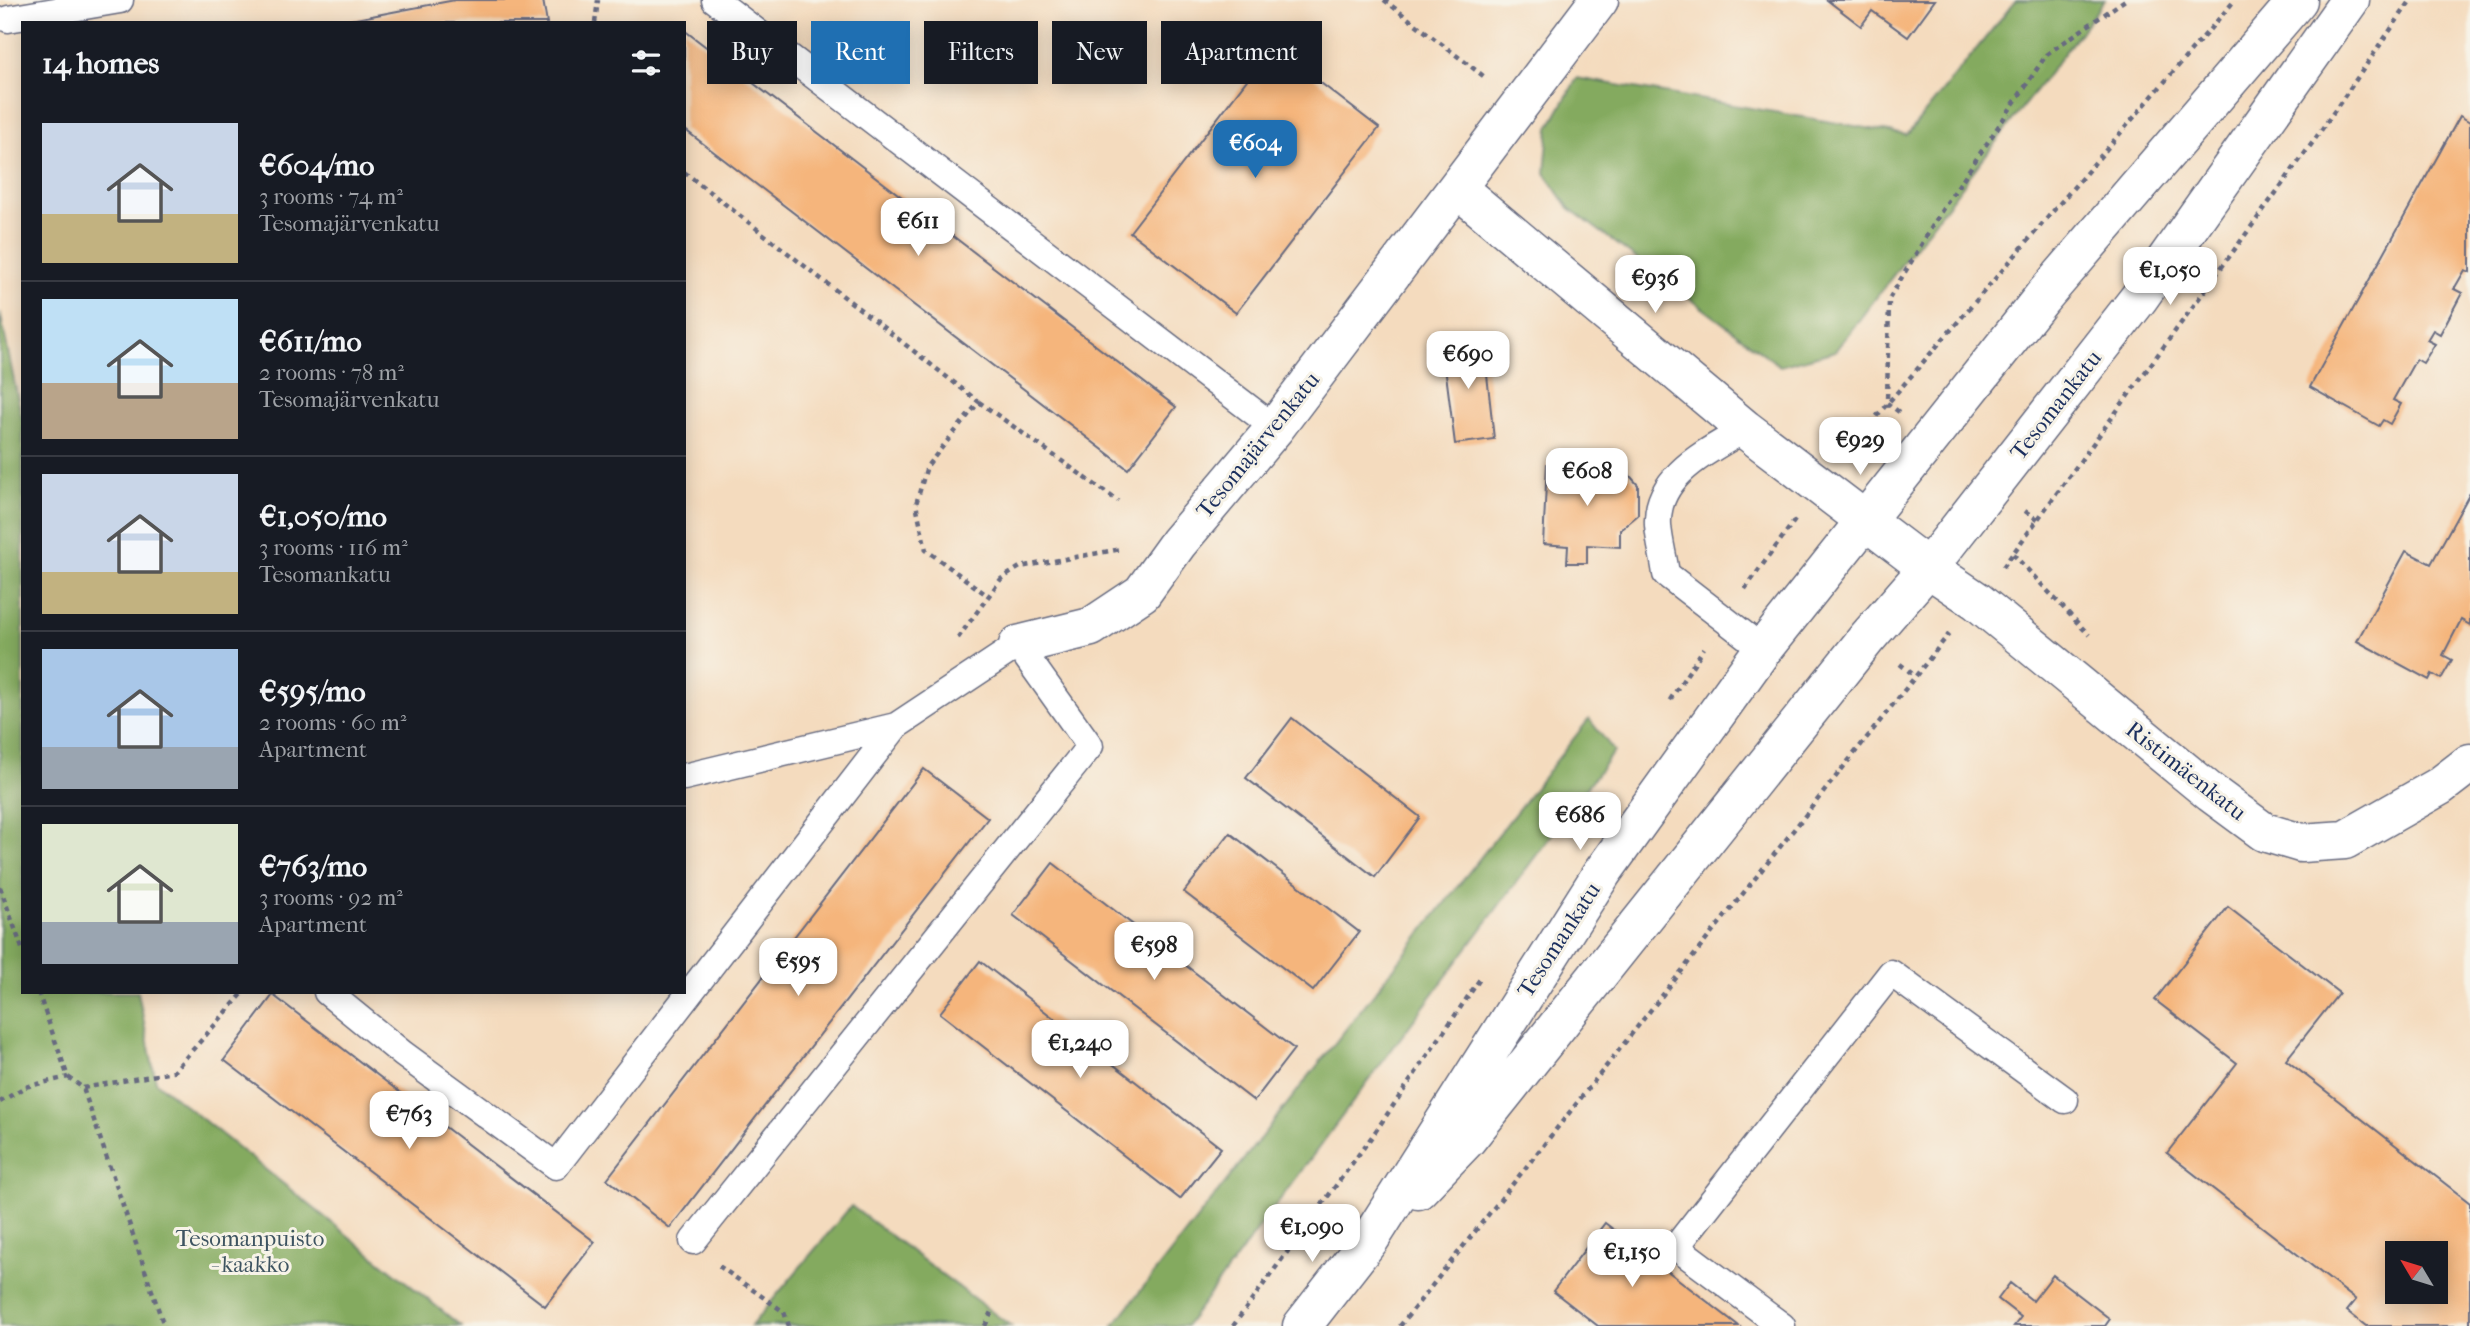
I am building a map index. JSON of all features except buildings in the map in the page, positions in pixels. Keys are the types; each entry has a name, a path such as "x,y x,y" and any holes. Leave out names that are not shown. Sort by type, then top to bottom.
{"main road":[{"name":"Tesomajärvenkatu","path":"1018,645 1091,627 1142,593 1178,543 1275,428 1599,0"},
{"name":"Tesomankatu","path":"1303,1326 1370,1239 1602,873 1763,649 2042,298 2298,0"},
{"name":"Tesomankatu","path":"1370,1239 1468,1138 1867,638 1928,568 2139,298 2350,0"},
{"path":"1457,188 1745,429 1928,568"},
{"name":"Ristimäenkatu","path":"1928,568 1977,601 2195,780 2264,832 2301,843 2345,840 2440,786 2470,763"}],"lane":[{"path":"8,19 120,0"},
{"path":"715,0 1275,428"},
{"path":"1745,429 1682,471 1667,488 1660,505 1658,524 1666,573 1763,649"},
{"path":"329,994 403,1054 556,1166 896,726 1018,645 1090,746 693,1241"},
{"path":"686,777 896,726"},
{"path":"1782,1326 1676,1247 1891,973 2065,1100"}],"path":[{"path":"595,21 598,0"},
{"path":"1384,0 1518,105"},
{"path":"1886,402 1889,299 1935,221 2047,54 2125,0"},
{"path":"1400,1326 1977,601 2313,142 2411,0"},
{"path":"686,174 979,402 1118,501"},
{"path":"979,402 927,466 916,503 926,550 988,596"},
{"path":"0,887 21,945"},
{"path":"39,994 68,1077 83,1088 164,1326"},
{"path":"83,1088 173,1072 242,994"},
{"path":"0,1102 25,1087 68,1077"},
{"path":"693,1241 707,1258 784,1312 789,1326"},
{"path":"985,1326 992,1312"}],"green space":[{"path":"2016,0 2105,0 1835,351 1780,366 1569,208 1545,173 1549,128 1577,78 1907,135"},
{"name":"Tesomanpuisto - kaakko","path":"0,312 21,414 21,994 138,994 156,1082 461,1326 0,1326"},
{"path":"1589,719 1614,751 1186,1326 1113,1326"},
{"path":"851,1206 992,1312 1011,1326 751,1326"}]}
